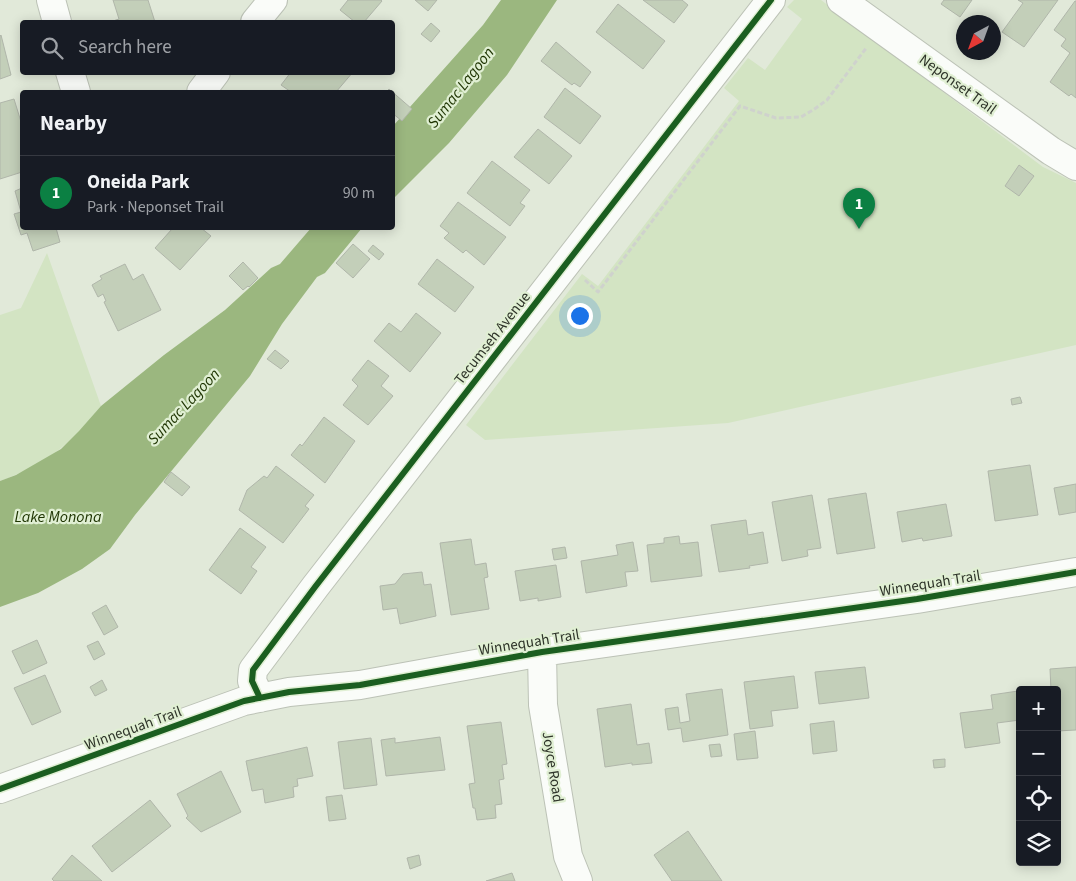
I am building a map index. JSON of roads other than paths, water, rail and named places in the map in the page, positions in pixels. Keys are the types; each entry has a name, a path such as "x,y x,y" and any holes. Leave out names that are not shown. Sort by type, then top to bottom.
{"street":[{"path":"51,0 56,20"},
{"path":"257,20 273,0"},
{"name":"Tecumseh Avenue","path":"260,698 252,681 253,670 315,587 771,0"},
{"name":"Neponset Trail","path":"841,0 1051,151 1076,166"},
{"path":"71,75 75,90"},
{"path":"202,90 214,75"},
{"name":"Winnequah Trail","path":"0,789 244,701 289,692 360,685 542,652 917,599 1076,572"},
{"name":"Joyce Road","path":"542,652 543,705 568,856 578,881"}],"water":[{"name":"Sumac Lagoon","path":"501,0 557,0 507,75 449,143 395,197 395,124 483,25"},
{"name":"Lake Monona","path":"309,230 360,230 325,273 317,277 282,324 250,376 135,515 110,549 82,569 38,593 0,607 0,481 16,475 61,449 101,406 164,355 225,310 271,268 280,264"}],"place":[{"name":"Oneida Park","path":"859,229"}]}
